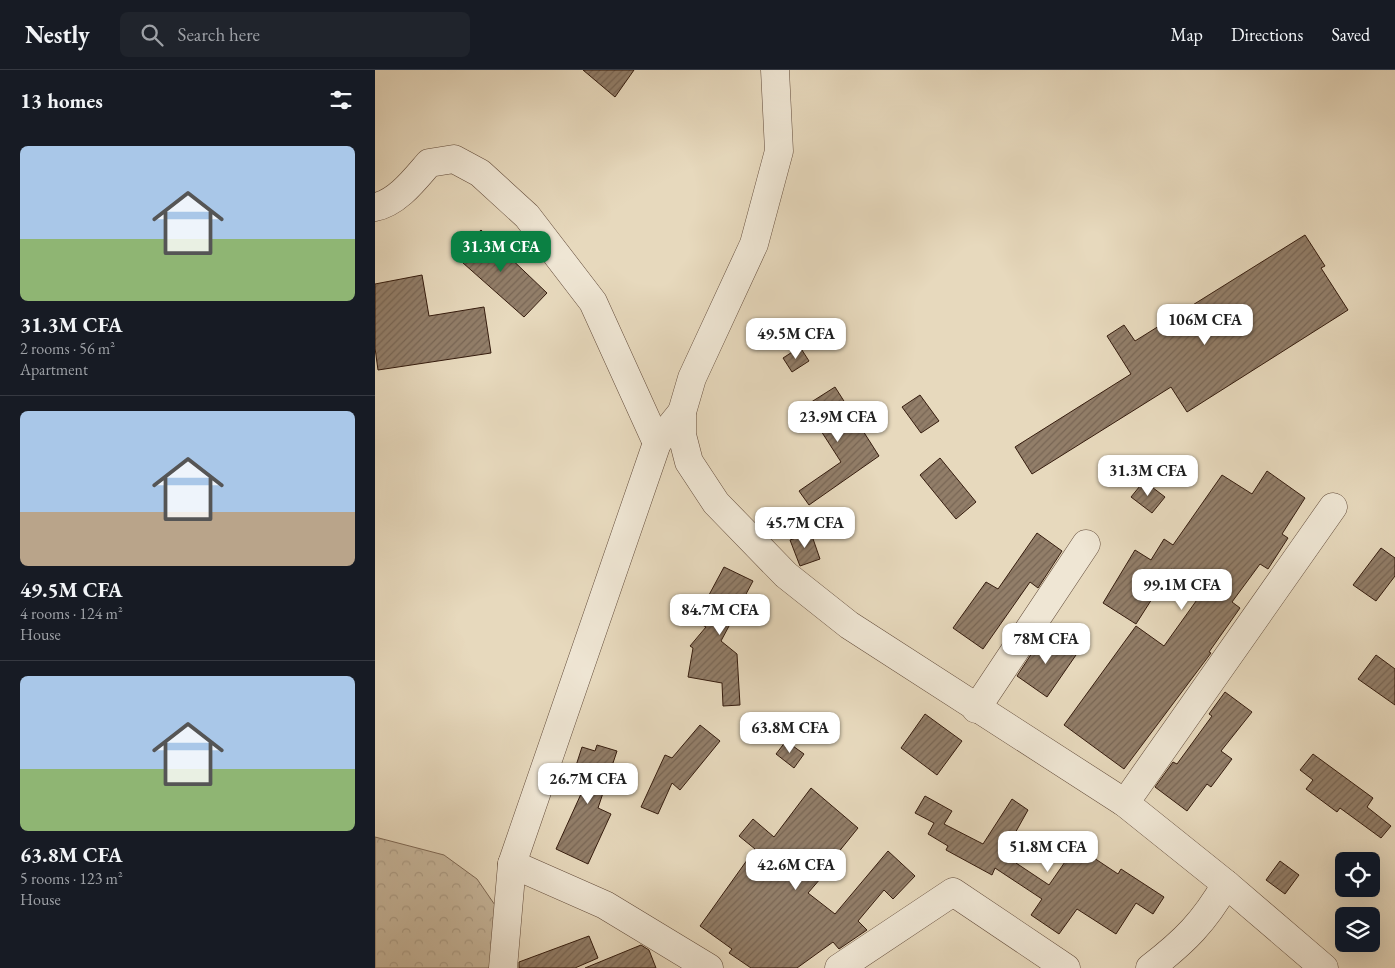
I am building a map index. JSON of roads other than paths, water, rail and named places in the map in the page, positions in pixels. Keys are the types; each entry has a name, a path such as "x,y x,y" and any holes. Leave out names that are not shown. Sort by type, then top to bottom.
{"street":[{"path":"775,70 779,151 754,244 692,378 682,412 682,435 689,462 716,503 786,575 849,625 975,709 1125,803 1324,968"},
{"path":"375,207 382,206 406,189 429,163 454,159 480,173 527,216 593,302 657,443"},
{"path":"503,968 512,864 657,443 682,412"},
{"path":"1125,803 1333,508"},
{"path":"975,709 1086,544"},
{"path":"512,864 605,905 709,968"},
{"path":"1150,968 1182,944 1211,909 1225,884"},
{"path":"839,968 953,892 1065,968"}]}
